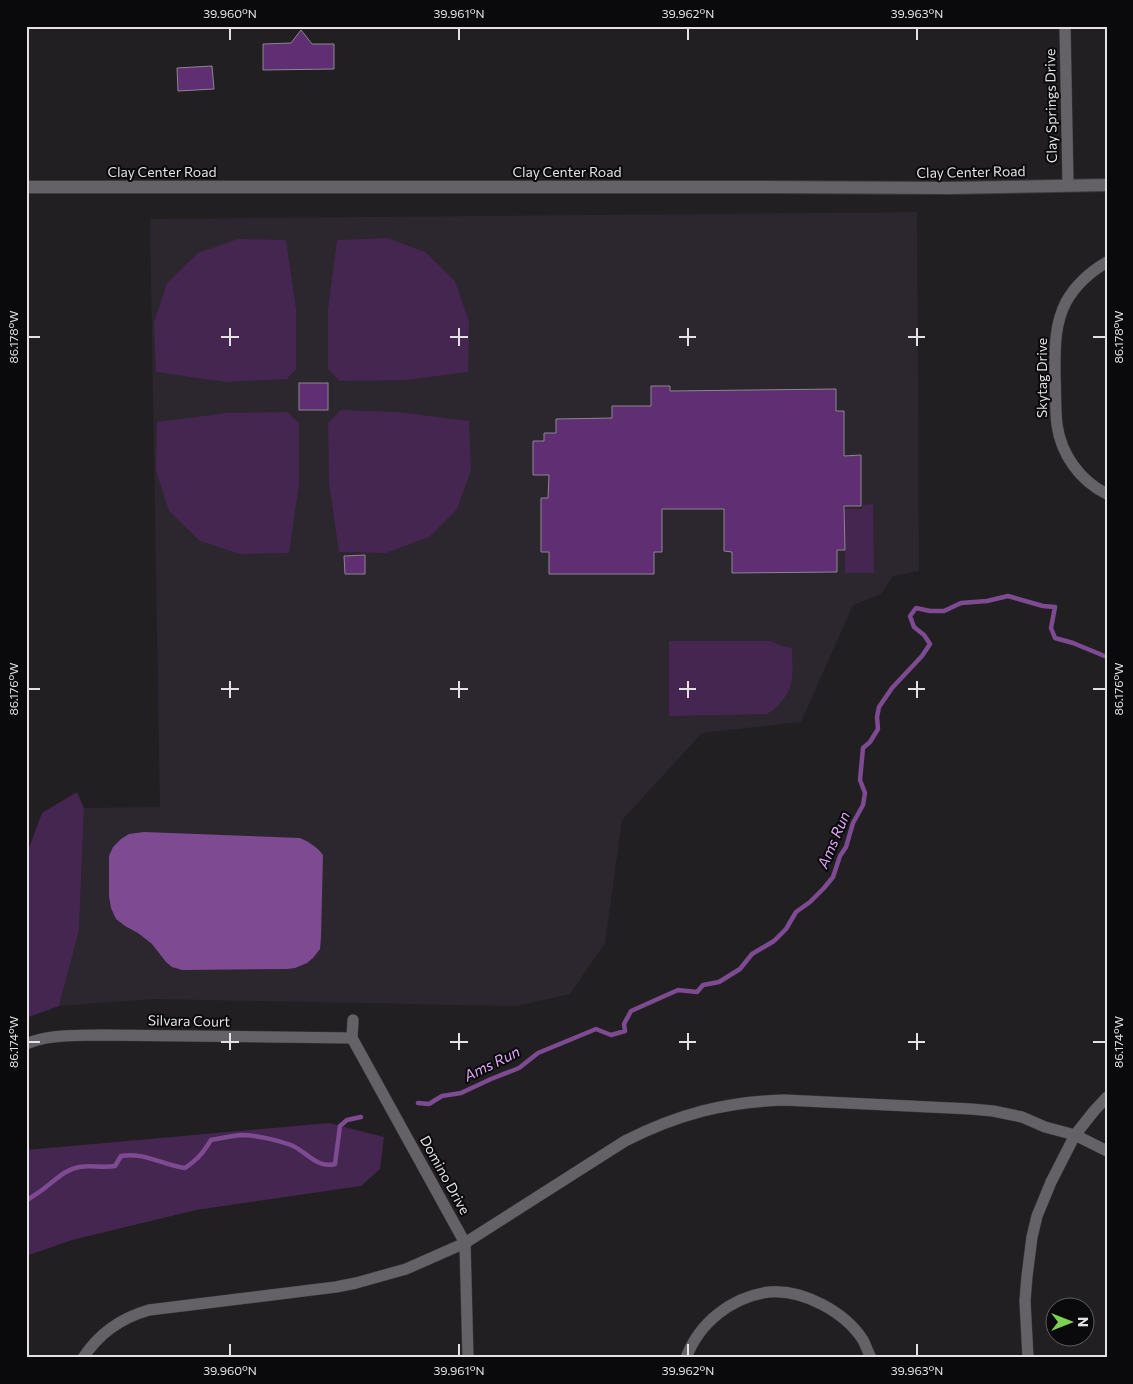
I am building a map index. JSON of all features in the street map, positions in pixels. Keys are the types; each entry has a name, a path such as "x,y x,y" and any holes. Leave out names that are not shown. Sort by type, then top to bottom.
{"street":[{"name":"Clay Springs Drive","path":"1065,26 1068,185"},
{"name":"Clay Center Road","path":"26,187 949,188 1107,185"},
{"name":"Skytag Drive","path":"1107,262 1078,284 1066,302 1055,336 1056,414 1061,439 1069,460 1077,470 1091,484 1107,494"},
{"path":"352,1038 353,1020"},
{"name":"Silvara Court","path":"26,1044 59,1037 100,1035 352,1038"},
{"name":"Domino Drive","path":"352,1038 465,1243 468,1358"},
{"path":"1028,1358 1027,1276 1037,1216 1051,1182 1075,1135 1107,1097"},
{"path":"84,1358 100,1336 111,1327 136,1313 336,1287 406,1269 465,1243 625,1141 650,1128 686,1115 725,1105 754,1101 784,1100 993,1111 1022,1117 1045,1127 1075,1135 1107,1151"},
{"path":"686,1358 708,1322 735,1303 770,1292 810,1299 841,1316 863,1341 871,1358"}],"shaded area":[{"path":"917,212 919,571 893,576 881,594 853,605 801,722 702,733 622,820 605,943 570,994 516,1006 153,999 59,1006 79,931 84,808 160,807 150,219"},
{"path":"387,238 425,252 455,281 469,322 468,372 405,380 340,381 328,369 328,310 337,240"},
{"path":"238,239 286,240 296,309 296,369 287,379 226,382 156,372 154,323 167,283 198,253"},
{"path":"341,410 397,412 469,421 471,470 457,509 429,537 386,553 339,552 329,483 328,423"},
{"path":"287,412 299,423 299,484 289,553 240,554 200,541 169,511 156,471 157,422 227,413"},
{"path":"873,504 874,573 845,573 845,509 862,509 862,505"},
{"path":"669,641 771,641 792,648 792,676 789,688 780,703 767,714 669,716"},
{"path":"77,792 84,808 79,931 59,1006 26,1018 26,856 42,813"},
{"path":"144,832 300,838 312,845 323,855 320,949 307,963 287,969 182,970 172,967 152,944 116,919 111,908 109,896 109,856 113,847 121,839 129,834"},
{"path":"329,1123 384,1137 380,1169 361,1186 196,1210 72,1240 26,1256 26,1150"}],"building":[{"path":"301,30 312,44 334,44 334,69 263,70 263,44 291,43"},
{"path":"212,66 214,89 178,91 177,68"},
{"path":"299,383 328,383 328,410 299,410"},
{"path":"651,386 670,386 670,391 836,389 836,411 844,411 844,456 861,455 861,506 844,506 845,550 837,550 837,572 732,573 732,552 724,551 724,509 662,509 662,552 654,552 654,574 549,574 549,552 541,552 541,498 548,498 549,475 533,475 533,441 544,441 544,433 556,433 556,419 612,418 612,406 651,406"},
{"path":"365,555 365,574 345,574 344,556"}],"waterway":[{"name":"Ams Run","path":"418,1103 429,1104 442,1096 461,1093 519,1068 538,1053 596,1029 611,1035 625,1031 624,1024 631,1011 678,990 697,992 703,985 719,982 740,969 752,954 774,941 786,929 796,912 810,902 833,877 840,856 846,847 853,823 863,805 865,793 860,780 863,748 870,742 878,729 877,717 879,707 892,688 922,656 930,644 924,635 914,627 910,616 916,608 944,611 961,603 987,601 1008,596 1043,606 1055,607 1051,628 1055,638 1107,657"},
{"name":"Ams Run","path":"26,1201 61,1175 74,1168 84,1166 115,1166 121,1156 130,1155 146,1157 185,1168 200,1156 211,1140 237,1135 279,1141 291,1145 317,1162 329,1165 335,1164 340,1126 347,1120 361,1117"}]}
